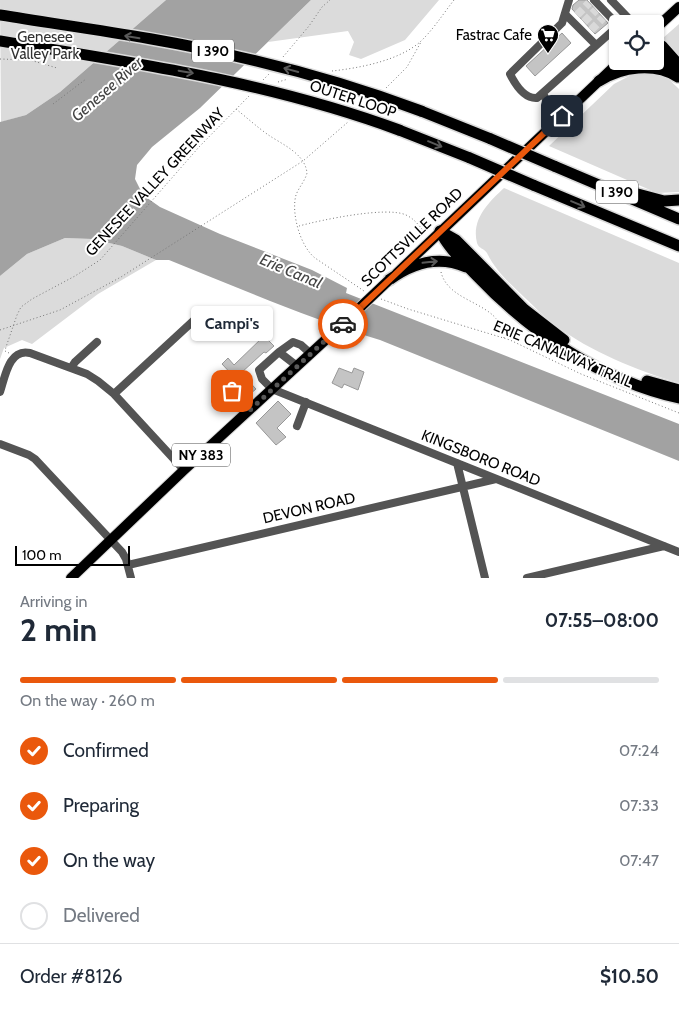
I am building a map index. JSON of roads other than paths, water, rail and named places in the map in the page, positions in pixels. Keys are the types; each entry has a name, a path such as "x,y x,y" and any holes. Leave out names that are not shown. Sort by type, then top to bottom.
{"highway":[{"name":"OUTER LOOP","path":"0,15 184,45 239,56 333,82 421,111 679,219"},
{"name":"OUTER LOOP","path":"0,41 189,72 326,106 399,130 470,158 679,248"},
{"path":"664,48 679,64"},
{"path":"664,62 678,77"},
{"path":"599,81 620,71 642,68 663,70 678,77"},
{"path":"554,166 647,197 664,201 679,200"},
{"path":"440,231 450,248 512,310 563,348 625,381 679,398"},
{"path":"440,231 456,240 518,304 565,341 627,373 679,390"},
{"path":"389,280 413,266 434,261 453,262 474,272"}],"main road":[{"path":"664,21 679,7"},
{"name":"SCOTTSVILLE ROAD","path":"71,578 611,70"}],"street":[{"path":"569,0 562,23 562,30 536,53 528,56 510,74 526,96 533,99 537,98 609,33"},
{"path":"611,0 626,15"},
{"path":"592,1 609,19"},
{"path":"565,14 574,18 588,32 596,45"},
{"path":"542,93 549,106 550,127"},
{"path":"114,394 204,311"},
{"path":"70,368 96,342"},
{"path":"272,389 262,379 259,370 294,342 301,345 310,354"},
{"path":"280,352 296,366"},
{"path":"0,392 16,355 30,353 94,378 114,394 184,470"},
{"path":"220,378 250,410"},
{"name":"KINGSBORO ROAD","path":"272,389 679,552"},
{"path":"297,426 306,402"},
{"path":"0,444 33,457 122,552 131,578"},
{"path":"457,463 485,578"},
{"name":"DEVON ROAD","path":"128,565 497,479"},
{"path":"527,578 664,546"}],"water":[{"path":"166,0 311,0 200,108 152,147 137,165 135,179 143,195 160,207 220,234 312,270 347,288 346,293 679,424 679,461 380,340 247,292 169,260 156,260 122,246 92,239 65,238 27,254 0,276 0,122 26,115 60,92"}],"tunnel":[{"path":"577,15 589,3"},
{"path":"584,22 596,10"},
{"path":"591,30 603,18"}],"place":[{"name":"Fastrac Cafe","path":"548,54"},
{"name":"Campi's","path":"232,391"}],"park label":[{"name":"Genesee Valley Park","path":"45,46"}],"water label":[{"name":"Genesee River","path":"107,89"},
{"name":"Erie Canal","path":"291,271"}]}
